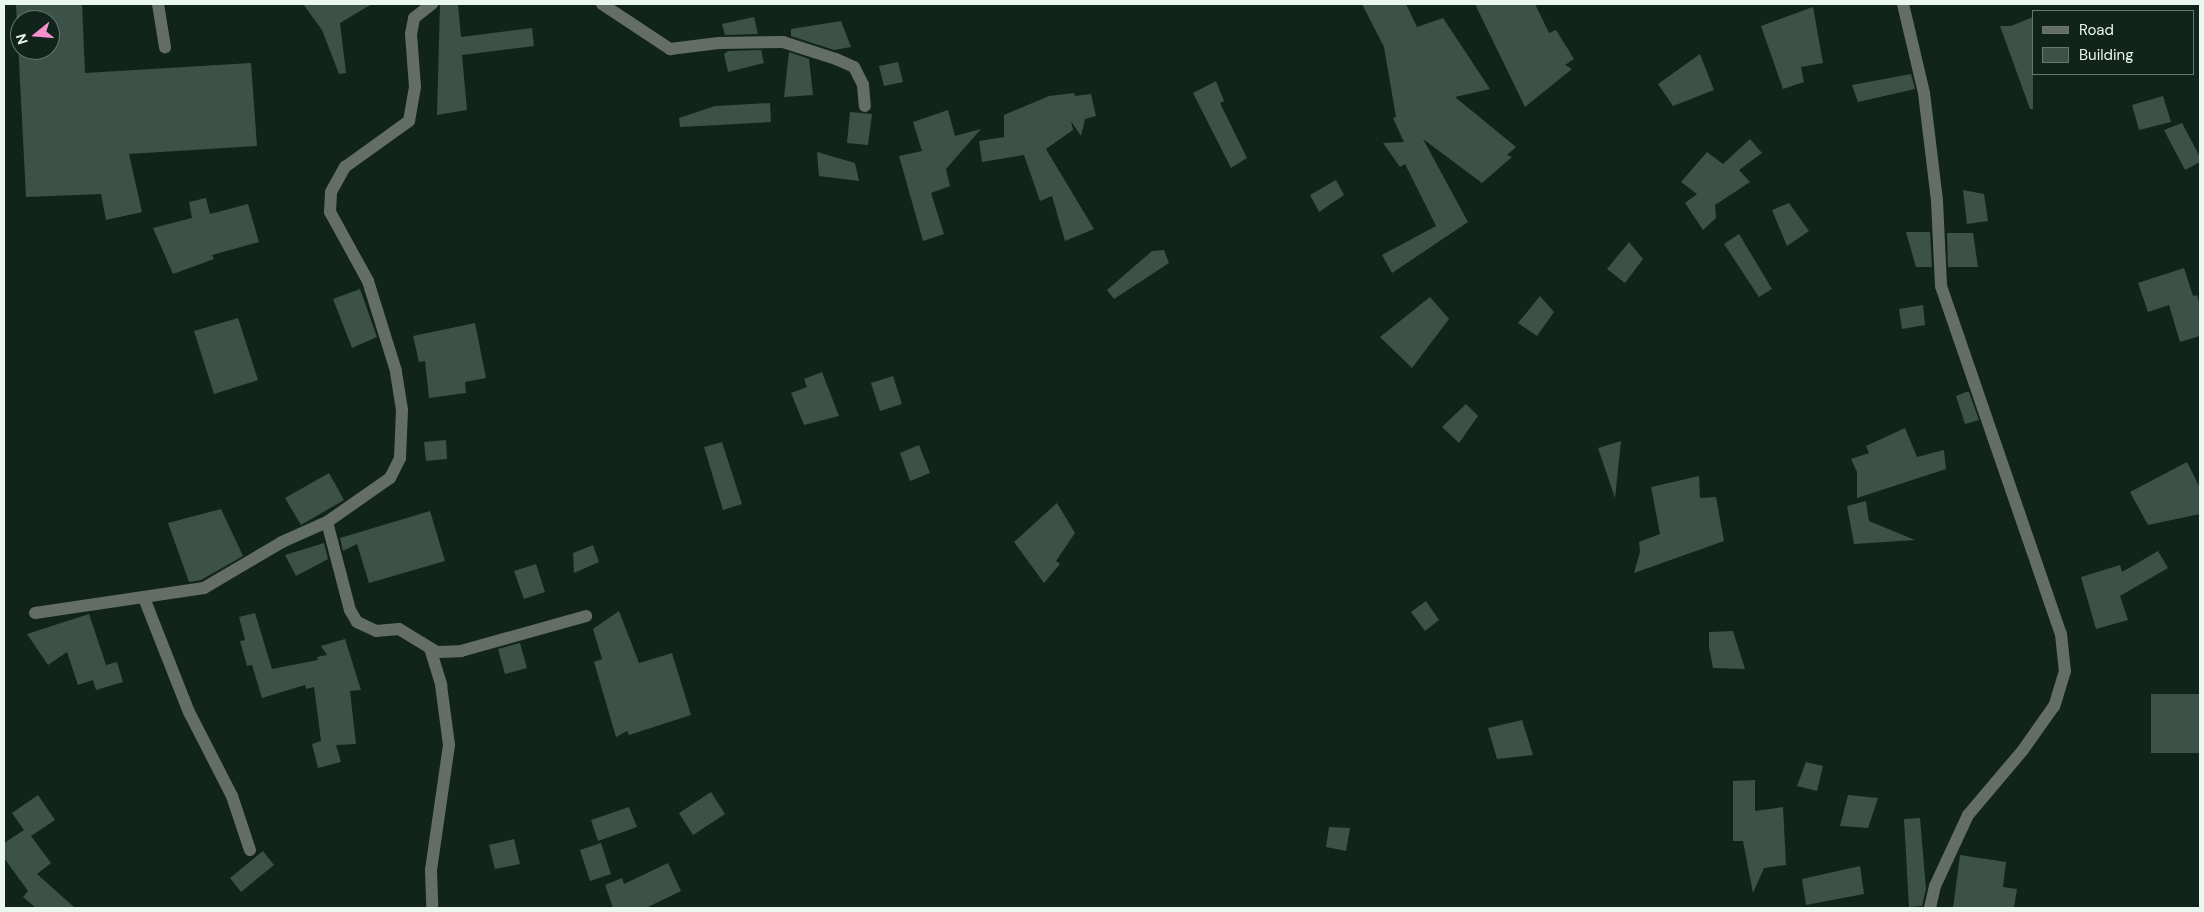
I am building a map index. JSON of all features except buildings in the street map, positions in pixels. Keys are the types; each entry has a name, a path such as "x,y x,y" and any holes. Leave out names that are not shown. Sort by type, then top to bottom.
{"street":[{"path":"158,4 165,47"},
{"path":"35,613 204,588 282,542 327,522 390,478 400,458 402,410 396,371 368,281 330,212 331,192 345,167 409,121 415,87 412,34 414,18 432,4"},
{"path":"602,4 670,49 719,43 782,42 836,59 854,67 863,85 866,106"},
{"path":"1903,4 1924,93 1937,201 1941,286 2061,634 2065,671 2054,706 2023,750 1968,815 1935,886 1930,908"},
{"path":"327,522 350,610 357,622 376,631 400,629 437,652 461,651 586,616"},
{"path":"144,598 189,712 232,796 250,850"},
{"path":"430,648 441,685 449,745 431,870 432,908"}]}
